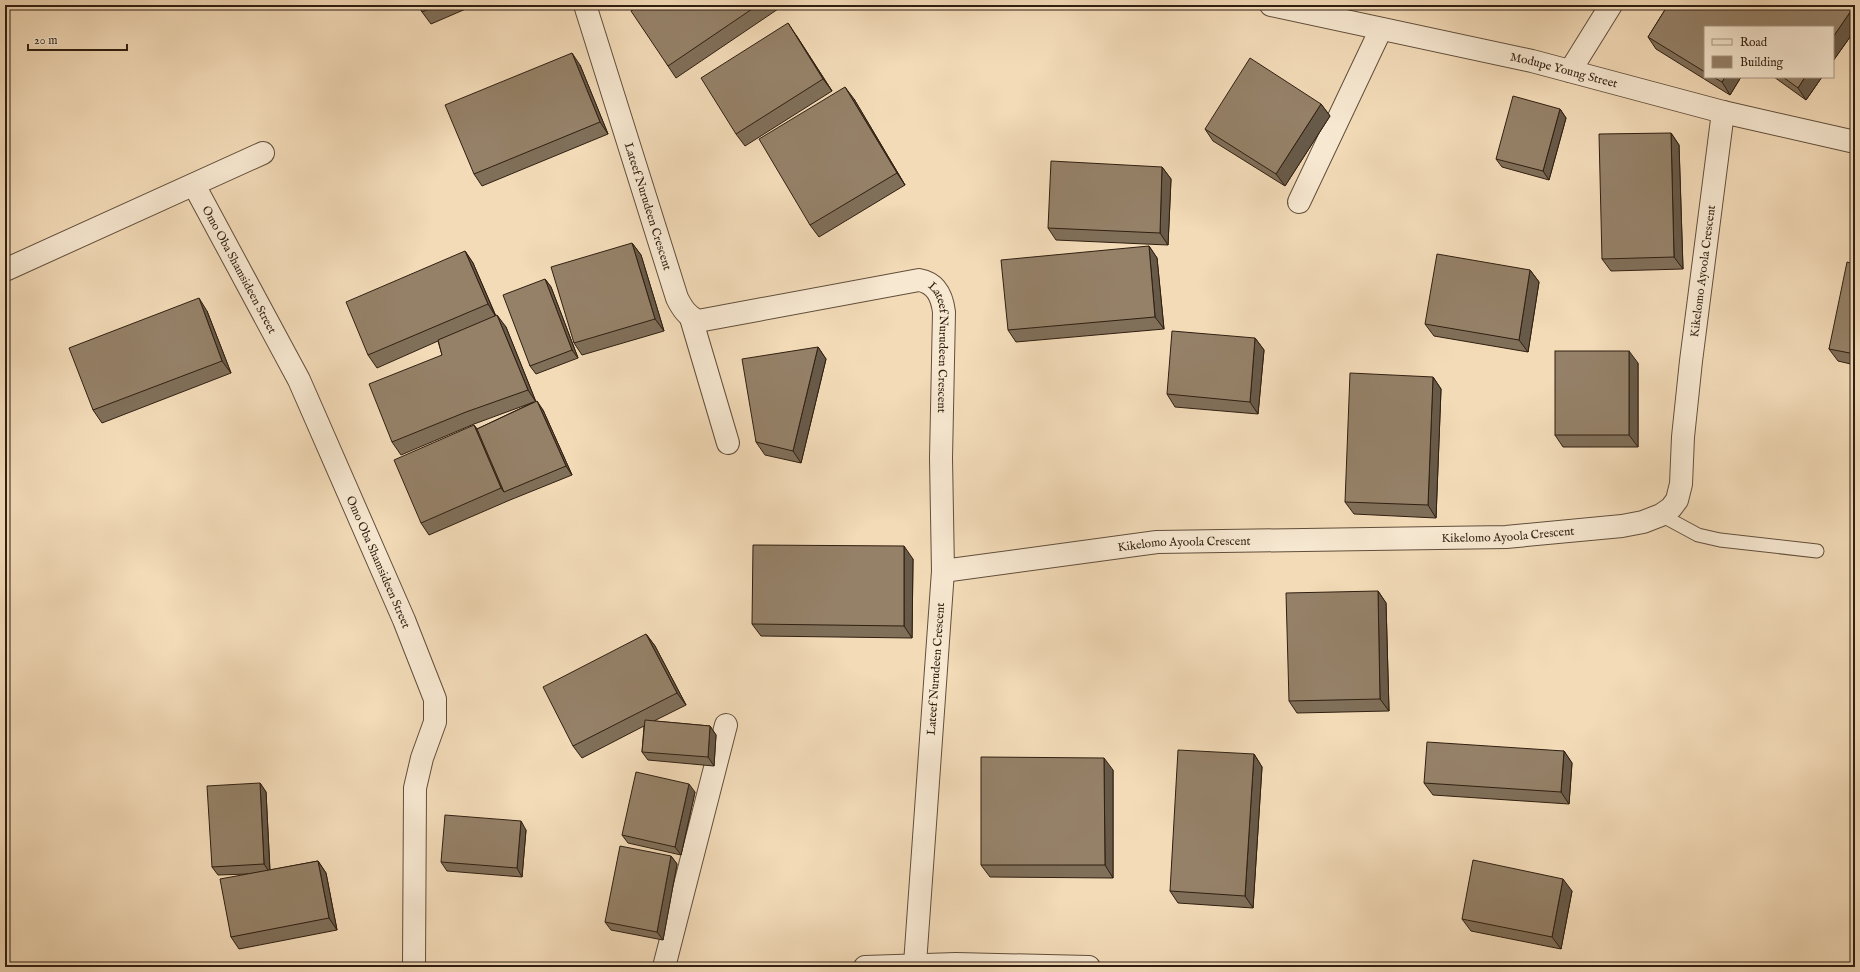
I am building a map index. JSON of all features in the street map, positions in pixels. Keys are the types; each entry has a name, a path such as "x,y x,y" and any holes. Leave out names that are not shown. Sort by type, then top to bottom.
{"street":[{"name":"Lateef Nurudeen Crescent","path":"585,5 676,298 683,310 691,318 698,321 919,280 926,281 936,288 943,300 941,458 943,571 915,964"},
{"name":"Modupe Young Street","path":"1271,5 1570,71 1723,112 1855,142"},
{"path":"1570,71 1611,5"},
{"path":"1299,202 1381,29"},
{"name":"Kikelomo Ayoola Crescent","path":"943,571 1156,542 1506,537 1622,526 1644,522 1661,515 1671,508 1677,500 1681,484 1683,437 1691,361 1723,112"},
{"path":"5,270 262,153"},
{"name":"Omo Oba Shamsideen Street","path":"194,185 299,380 404,620 435,699 435,722 422,758 414,788 414,967"},
{"path":"691,318 728,444"},
{"path":"664,967 726,725"},
{"path":"865,967 915,964 1089,967"}],"lane":[{"path":"1661,515 1698,535 1720,540 1817,551"}],"building":[{"path":"419,5 438,5 422,12"},
{"path":"640,5 758,5 668,66 631,11"},
{"path":"1668,5 1855,5 1834,36 1834,26 1704,26 1704,71 1648,37"},
{"path":"788,23 823,79 736,134 701,78"},
{"path":"572,53 600,122 474,174 445,105"},
{"path":"1250,58 1321,104 1276,174 1205,129"},
{"path":"1715,78 1724,78 1722,82"},
{"path":"1784,78 1804,78 1798,88"},
{"path":"845,87 897,173 810,225 759,139"},
{"path":"1513,96 1560,109 1543,171 1496,159"},
{"path":"1671,133 1674,257 1602,259 1599,134"},
{"path":"1051,161 1162,167 1160,233 1048,228"},
{"path":"632,243 655,319 574,343 551,267"},
{"path":"1149,246 1155,317 1008,330 1001,260"},
{"path":"465,251 488,304 368,355 346,302"},
{"path":"1437,254 1530,270 1519,340 1425,324"},
{"path":"1847,262 1855,264 1855,354 1829,349"},
{"path":"545,279 572,350 530,366 503,295"},
{"path":"199,298 222,361 93,410 69,348"},
{"path":"497,315 528,390 466,412 392,442 369,384 442,355 438,340"},
{"path":"1172,331 1255,338 1250,402 1167,394"},
{"path":"818,347 793,451 756,442 742,359"},
{"path":"1555,351 1629,351 1629,435 1555,435"},
{"path":"1350,373 1433,377 1428,505 1345,502"},
{"path":"537,401 566,466 504,492 477,429"},
{"path":"474,425 501,488 421,523 394,460"},
{"path":"753,545 904,546 904,626 752,624"},
{"path":"1378,591 1380,699 1289,701 1286,593"},
{"path":"646,634 677,693 573,746 543,687"},
{"path":"645,720 710,726 708,757 642,752"},
{"path":"1427,742 1564,751 1561,792 1424,783"},
{"path":"1178,750 1254,754 1245,896 1170,891"},
{"path":"981,757 1104,758 1105,865 981,865"},
{"path":"636,772 689,784 675,847 622,835"},
{"path":"260,783 264,864 212,867 207,786"},
{"path":"445,815 521,821 517,868 441,862"},
{"path":"620,846 671,856 657,932 605,922"},
{"path":"1473,860 1563,879 1552,937 1462,919"},
{"path":"318,861 329,918 231,937 220,879"}]}
